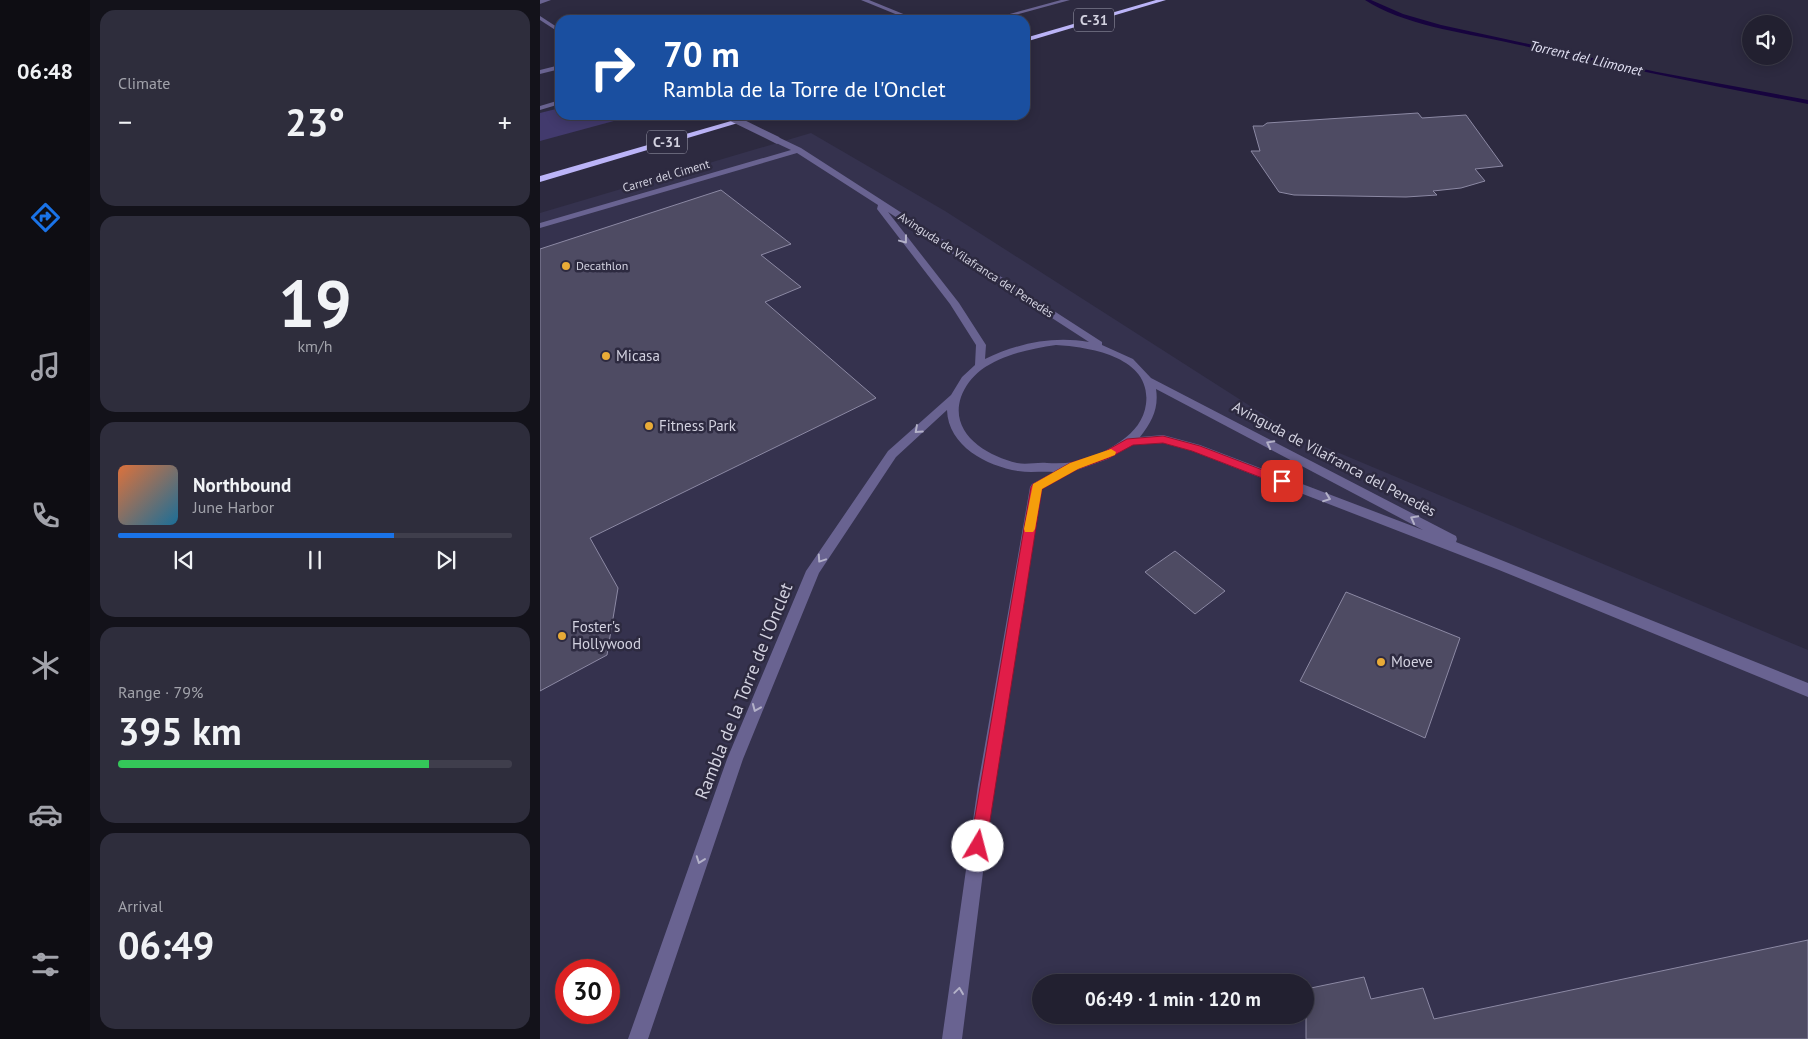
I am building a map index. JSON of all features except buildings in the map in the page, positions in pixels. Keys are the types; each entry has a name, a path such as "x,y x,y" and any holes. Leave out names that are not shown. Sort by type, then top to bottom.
{"highway":[{"name":"C-31","path":"1030,39 1163,0"},
{"name":"C-31","path":"540,179 744,120"}],"street":[{"path":"540,2 548,0"},
{"path":"864,0 902,15"},
{"path":"1010,15 1067,0"},
{"path":"540,18 555,28"},
{"path":"540,72 555,68"},
{"path":"540,108 555,104"},
{"name":"Avinguda de Vilafranca del Penedès","path":"736,120 798,150 1102,347"},
{"name":"Carrer del Ciment","path":"540,226 798,150"},
{"name":"Avinguda de Vilafranca del Penedès","path":"875,201 954,303 981,345 980,366"},
{"path":"952,1039 986,785 1036,487 1070,468 1106,455 1131,441 1147,421 1153,404 1148,380 1133,362 1102,347 1079,343 1056,342 1026,346 1004,353 980,366 961,385 954,397 952,420 963,441 980,454 1018,467 1070,468"},
{"name":"Avinguda de Vilafranca del Penedès","path":"1148,380 1504,566"},
{"name":"Rambla de la Torre de l'Onclet","path":"638,1039 735,759 813,571 892,454 954,397"},
{"name":"Avinguda de Vilafranca del Penedès","path":"1131,441 1163,439 1196,448 1504,566 1808,690"}],"shaded area":[{"path":"555,109 555,120 618,120 540,141 540,113"},
{"path":"811,133 945,211 1294,434 1808,650 1808,1039 540,1039 540,213"}],"waterway":[{"name":"Torrent del Llimonet","path":"1367,0 1401,15 1440,26 1657,74 1808,102"}],"slow traffic":[{"path":"1029,529 1036,487 1074,466 1111,452"}],"place":[{"name":"Decathlon","path":"566,266"},
{"name":"Micasa","path":"606,356"},
{"name":"Fitness Park","path":"649,426"},
{"name":"Foster's Hollywood","path":"562,636"},
{"name":"Moeve","path":"1381,662"}],"route":[{"path":"978,846 986,785 1036,487 1074,466 1106,455 1131,441 1163,439 1196,448 1282,481"}]}
